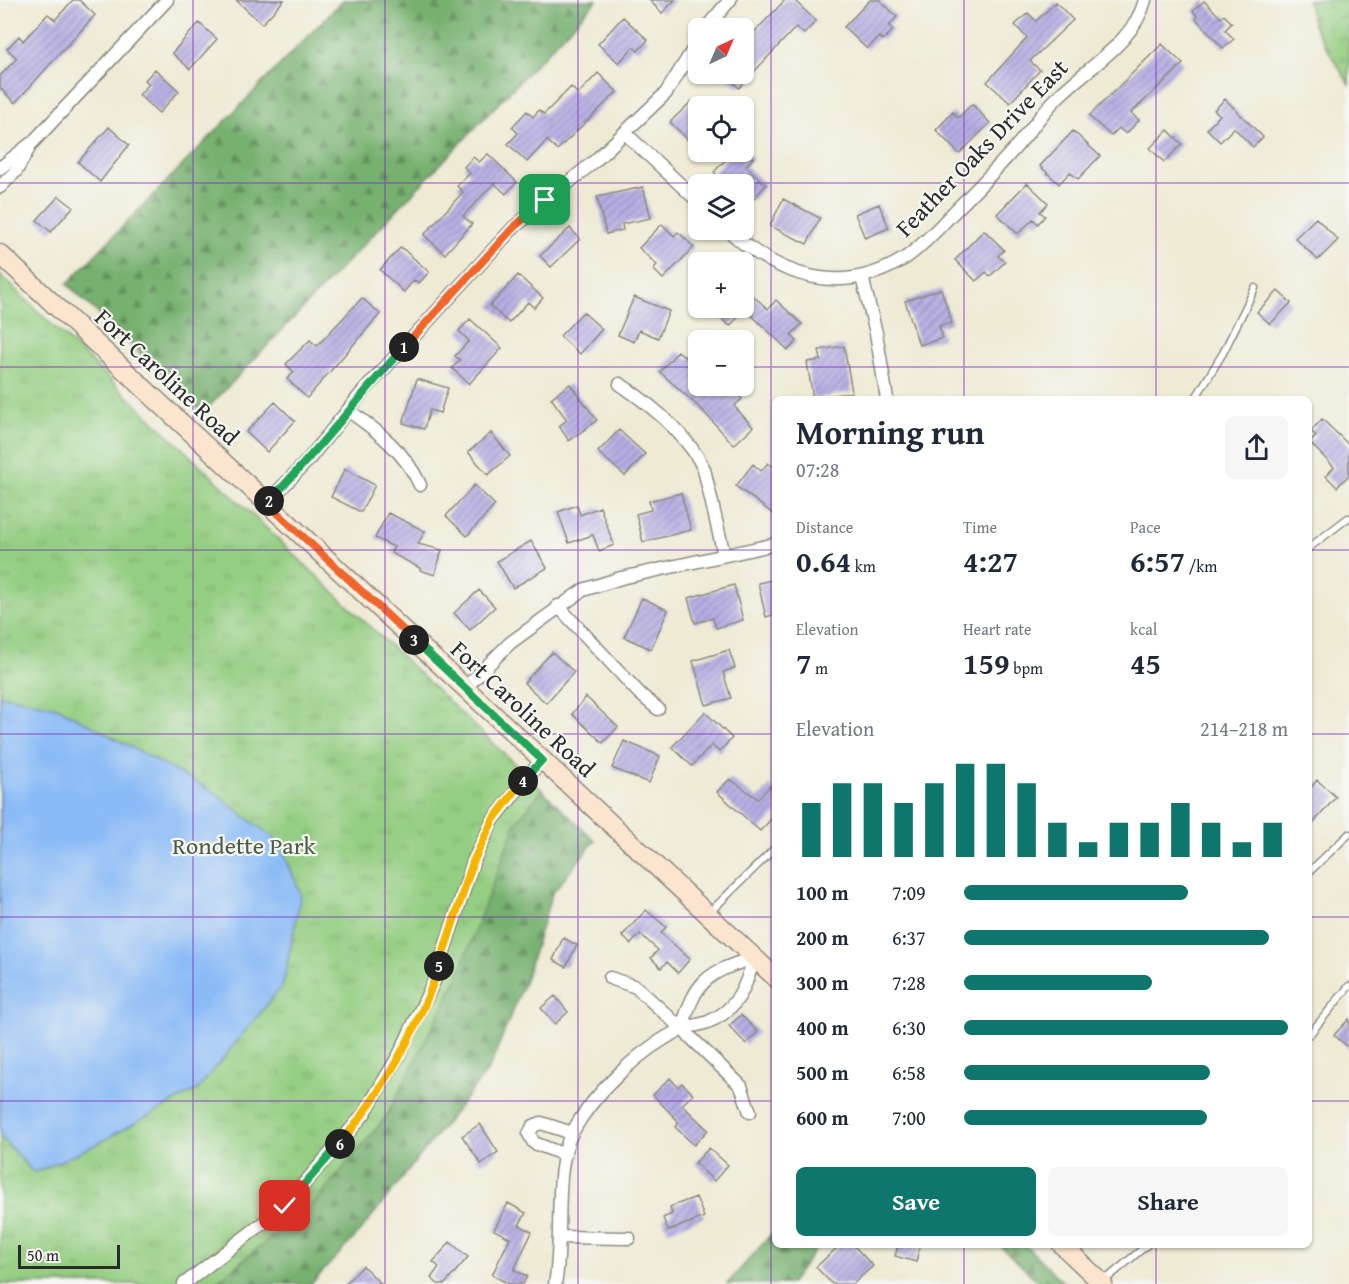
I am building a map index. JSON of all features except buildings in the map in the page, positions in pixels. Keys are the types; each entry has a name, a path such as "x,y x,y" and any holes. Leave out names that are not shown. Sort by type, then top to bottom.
{"street":[{"path":"0,168 33,142 167,0"},
{"path":"715,18 730,0"},
{"name":"Feather Oaks Drive East","path":"739,240 756,255 774,265 821,279 862,277 887,267 918,247 1010,154 1067,87 1128,34 1145,0"},
{"path":"267,503 309,459 361,394 513,228 625,133 666,93 688,58"},
{"path":"625,133 688,192"},
{"path":"0,187 16,171 33,142"},
{"name":"Fort Caroline Road","path":"0,254 772,974"},
{"path":"862,277 888,396"},
{"path":"620,384 639,397 689,444 699,458 724,555"},
{"path":"349,411 371,426 411,464 420,484"},
{"path":"465,688 510,643 583,590 603,583 772,545"},
{"path":"558,606 640,694 658,709"},
{"path":"184,1284 285,1206 364,1114 399,1055 434,981 473,862 493,820 542,760"},
{"path":"682,1029 690,1001 703,983 718,969 754,958"},
{"path":"555,1284 561,1237 565,1155 572,1133 597,1095 619,1073 682,1029 708,1022 727,1011 745,992 754,958"},
{"path":"610,978 636,987 682,1029 741,1086 750,1112"},
{"path":"565,1155 534,1143 529,1134 533,1126 541,1123 572,1133"},
{"path":"561,1237 629,1238"},
{"path":"1065,1248 1103,1283"}],"lane":[{"path":"1197,396 1223,353 1255,288"},
{"path":"1312,545 1348,518"},
{"path":"1312,869 1349,834"},
{"path":"707,914 772,851"},
{"path":"1312,1032 1349,986"},
{"path":"1103,1283 1144,1248"}],"green space":[{"path":"343,0 597,0 203,413 67,284"},
{"path":"1307,0 1349,0 1349,84 1314,27"},
{"name":"Rondette Park","path":"0,275 542,790 515,824 456,981 386,1117 314,1203 213,1284 0,1284"},
{"path":"542,790 595,840 552,894 524,983 489,1069 357,1235 311,1284 213,1284 244,1260 499,861 515,824"},
{"path":"772,1233 772,1248 817,1248 790,1284 727,1284"},
{"path":"1002,1248 1028,1248 1065,1284 1041,1284"}],"water":[{"path":"0,695 57,707 212,791 280,843 301,895 283,985 198,1089 93,1146 34,1173 0,1136"}],"route":[{"path":"285,1206 364,1114 399,1055 434,981 473,862 493,820 542,760 267,503 309,459 361,394 513,228 545,200"}]}
